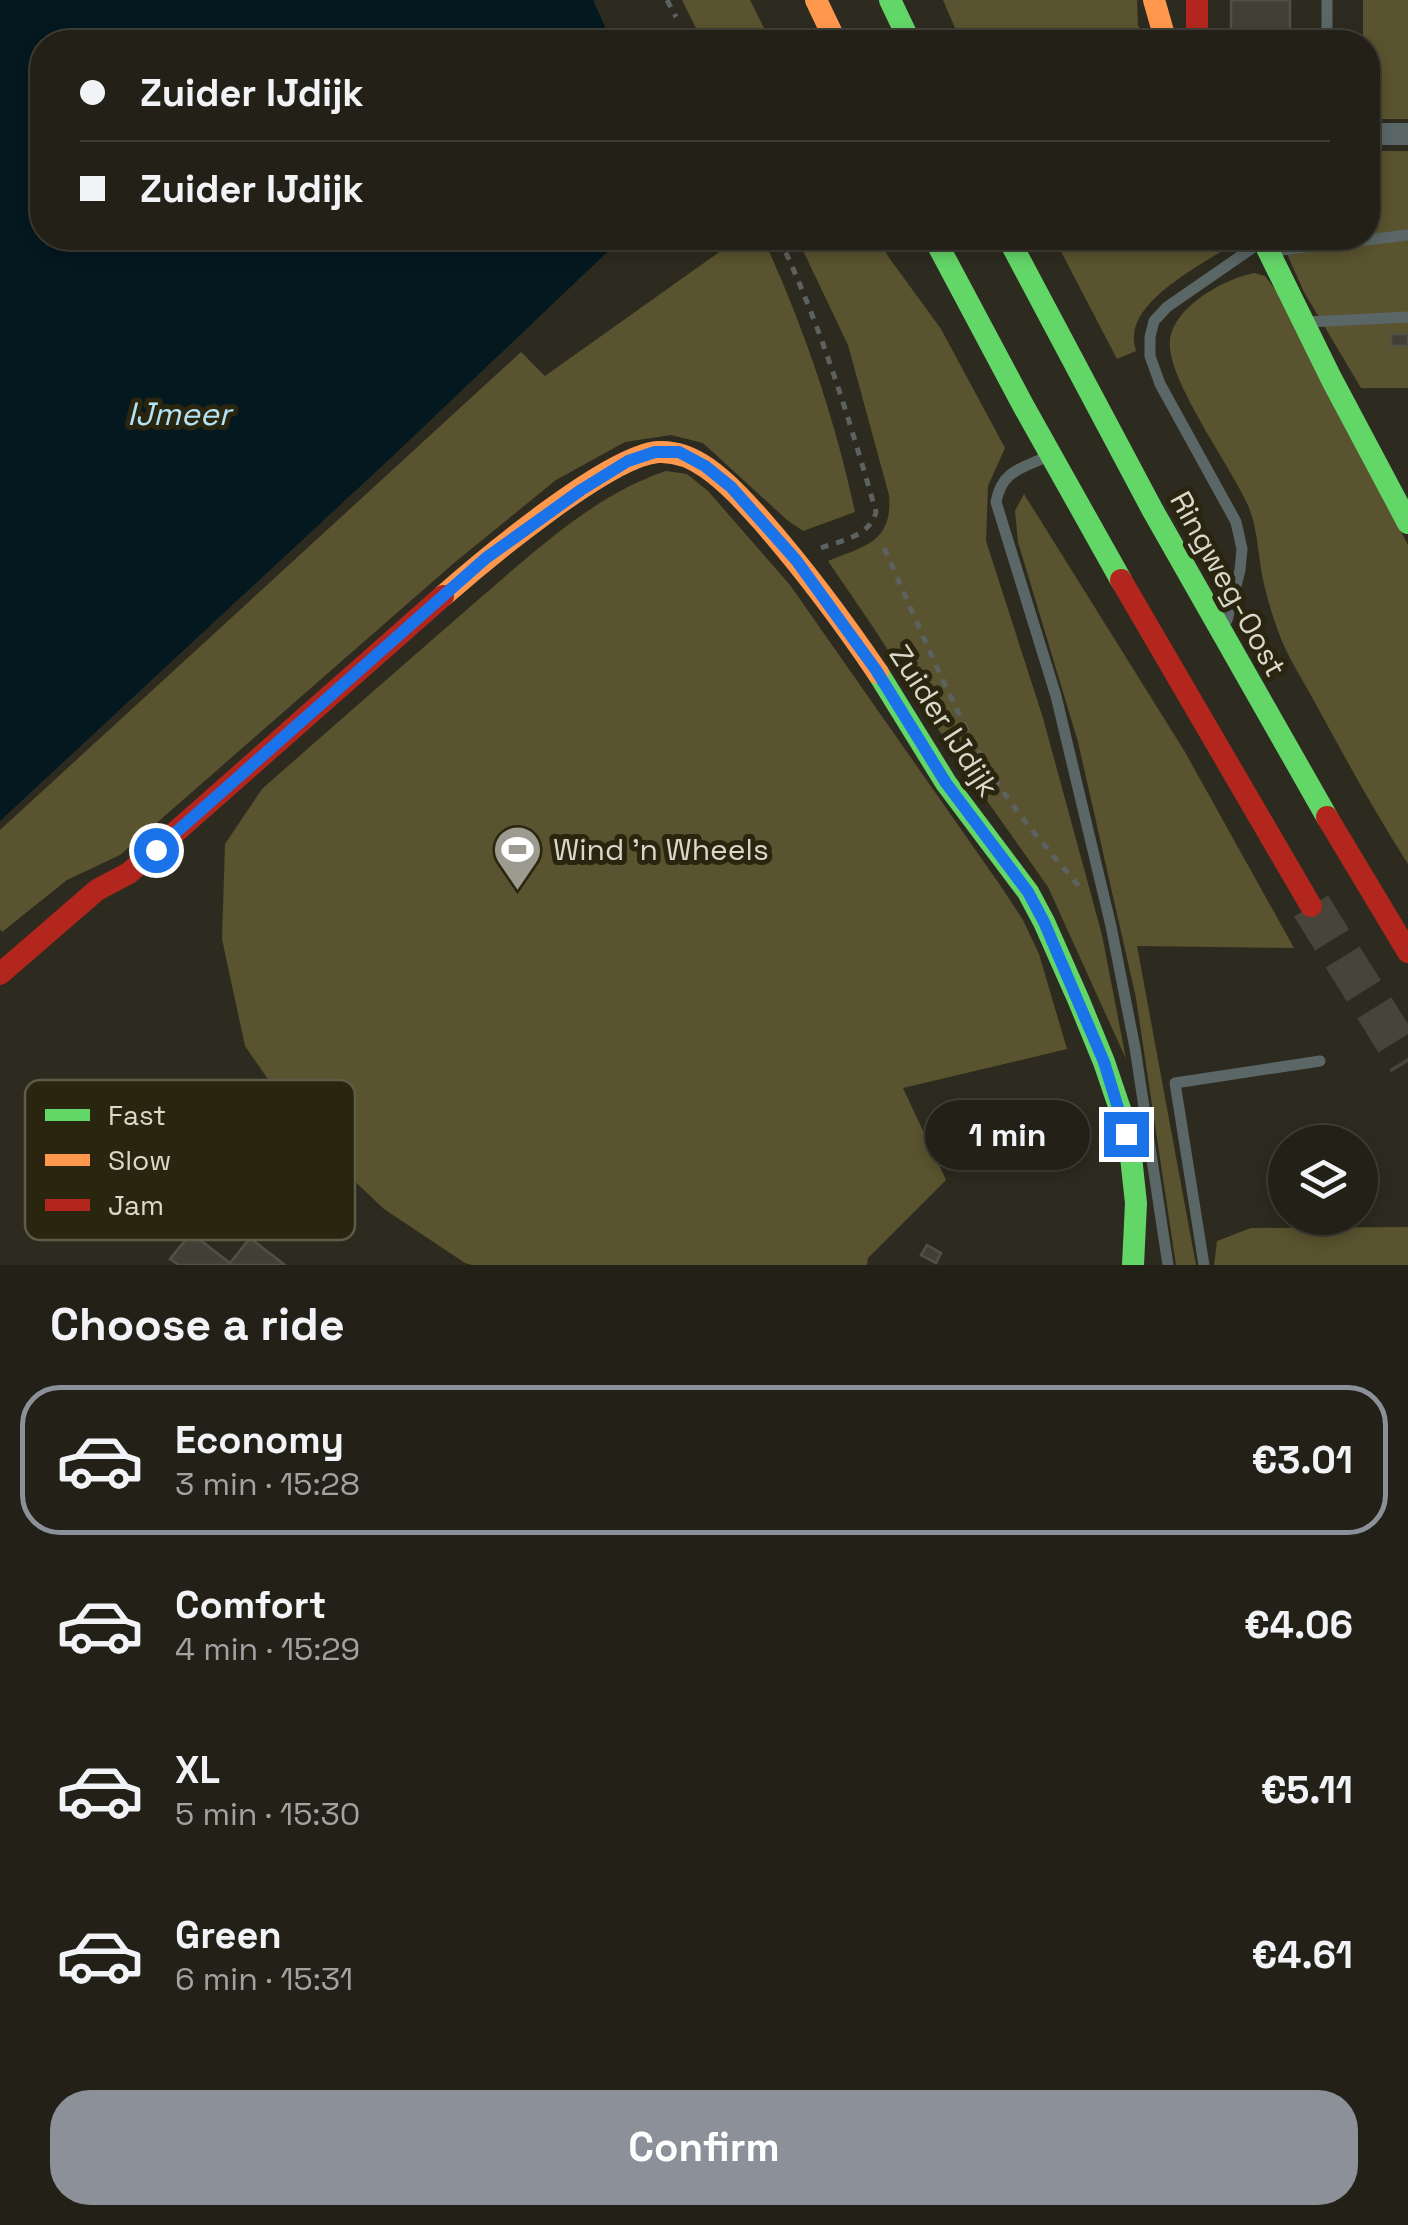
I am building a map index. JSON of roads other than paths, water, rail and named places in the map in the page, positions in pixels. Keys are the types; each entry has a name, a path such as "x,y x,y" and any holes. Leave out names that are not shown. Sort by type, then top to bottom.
{"main road":[{"path":"816,0 830,30"},
{"path":"890,0 904,30"},
{"path":"1154,0 1163,30"},
{"path":"1197,0 1197,30"},
{"path":"940,250 1050,455 1310,906"},
{"name":"Ringweg-Oost","path":"1014,250 1222,638 1408,952"},
{"path":"1268,250 1408,523"},
{"name":"Zuider IJdijk","path":"0,974 97,890 129,874 486,558 628,461 655,452 679,452 731,487 796,560 876,670 946,783 1028,892 1104,1062 1121,1112 1136,1203 1134,1265"}],"street":[{"path":"1380,134 1408,134"}],"lane":[{"path":"1327,0 1327,30"},
{"path":"1380,237 1408,235"},
{"path":"1222,638 1240,570 1242,549 1236,522 1160,384 1150,356 1150,337 1154,321 1166,307 1254,250"},
{"path":"1304,322 1408,316"},
{"path":"1050,455 1005,477 996,502 1056,696 1111,926 1135,1048 1168,1265"},
{"path":"1204,1265 1175,1083 1320,1062"}],"water":[{"name":"IJmeer","path":"0,0 593,0 607,30 30,30 30,250 609,250 0,821"}],"tunnel":[{"path":"1311,906 1408,1062"}],"place":[{"name":"Wind 'n Wheels","path":"518,892"}]}
